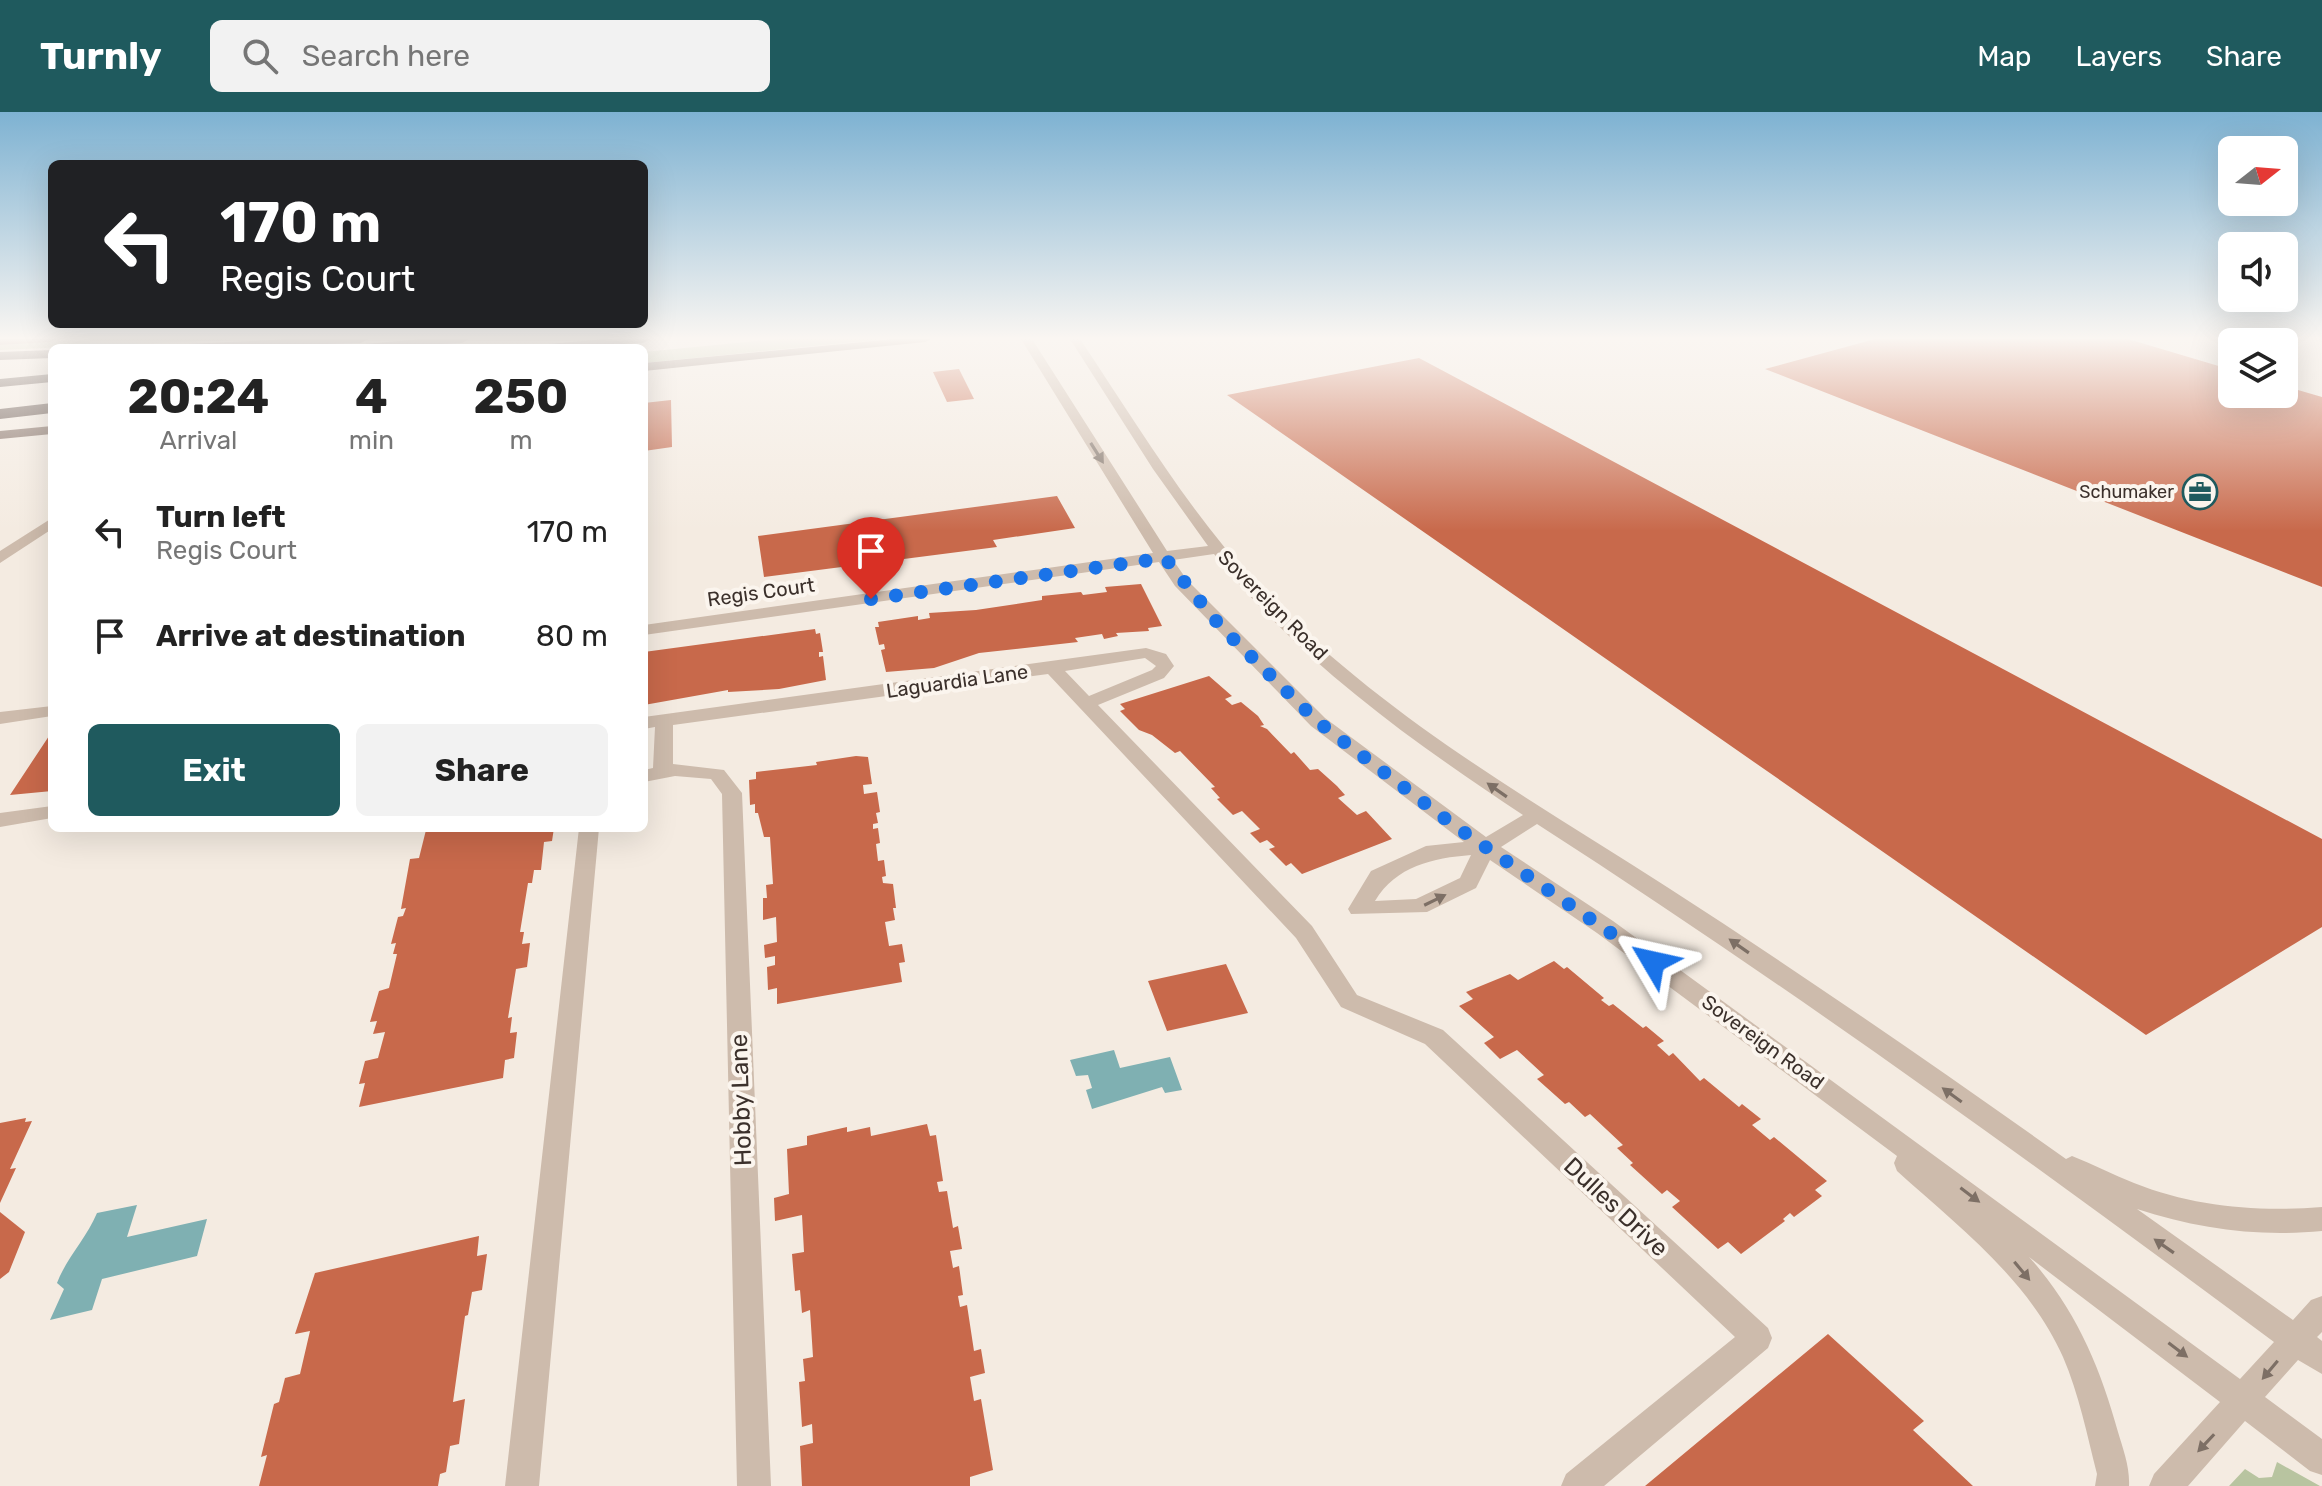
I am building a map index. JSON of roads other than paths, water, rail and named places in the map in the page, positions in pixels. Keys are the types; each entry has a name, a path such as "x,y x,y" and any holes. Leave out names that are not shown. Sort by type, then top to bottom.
{"highway":[{"path":"0,414 48,408"}],"main road":[{"path":"0,435 48,430"}],"street":[{"name":"Sovereign Road","path":"1067,403 1165,558 1221,627 1318,722 1486,847 1605,927 1821,1085 2322,1459"},
{"name":"Sovereign Road","path":"1117,403 1192,517 1217,549 1316,652 1404,725 1535,816 1713,928 2322,1359"},
{"path":"0,558 48,525"},
{"name":"Regis Court","path":"648,629 1217,549"},
{"path":"1052,668 1146,653 1160,658 1165,666 1158,674 1086,704"},
{"name":"Laguardia Lane","path":"654,722 1052,668 1304,932"},
{"path":"0,718 48,712"},
{"name":"Hobby Lane","path":"654,722 653,774 717,774 732,793 754,1486"},
{"path":"0,820 48,813"},
{"path":"1486,847 1468,883 1419,907 1359,909 1379,876 1433,851 1486,847 1535,816"},
{"path":"522,1486 589,832"},
{"name":"Dulles Drive","path":"1304,932 1349,1001 1434,1037 1757,1338 1578,1486"},
{"path":"1821,1085 2021,1267 2067,1332 2092,1395 2113,1474 2112,1486"},
{"path":"2001,1131 2096,1181 2173,1208 2253,1224 2322,1219"},
{"path":"2166,1486 2322,1310"}],"water":[{"path":"1114,1050 1120,1068 1170,1057 1182,1090 1165,1093 1162,1087 1092,1109 1086,1090 1092,1088 1088,1075 1076,1076 1070,1060"},
{"path":"137,1205 127,1237 207,1219 197,1256 102,1279 92,1310 50,1320 64,1289 57,1283 97,1213"}],"place":[{"name":"Schumaker","path":"2200,492"}]}
